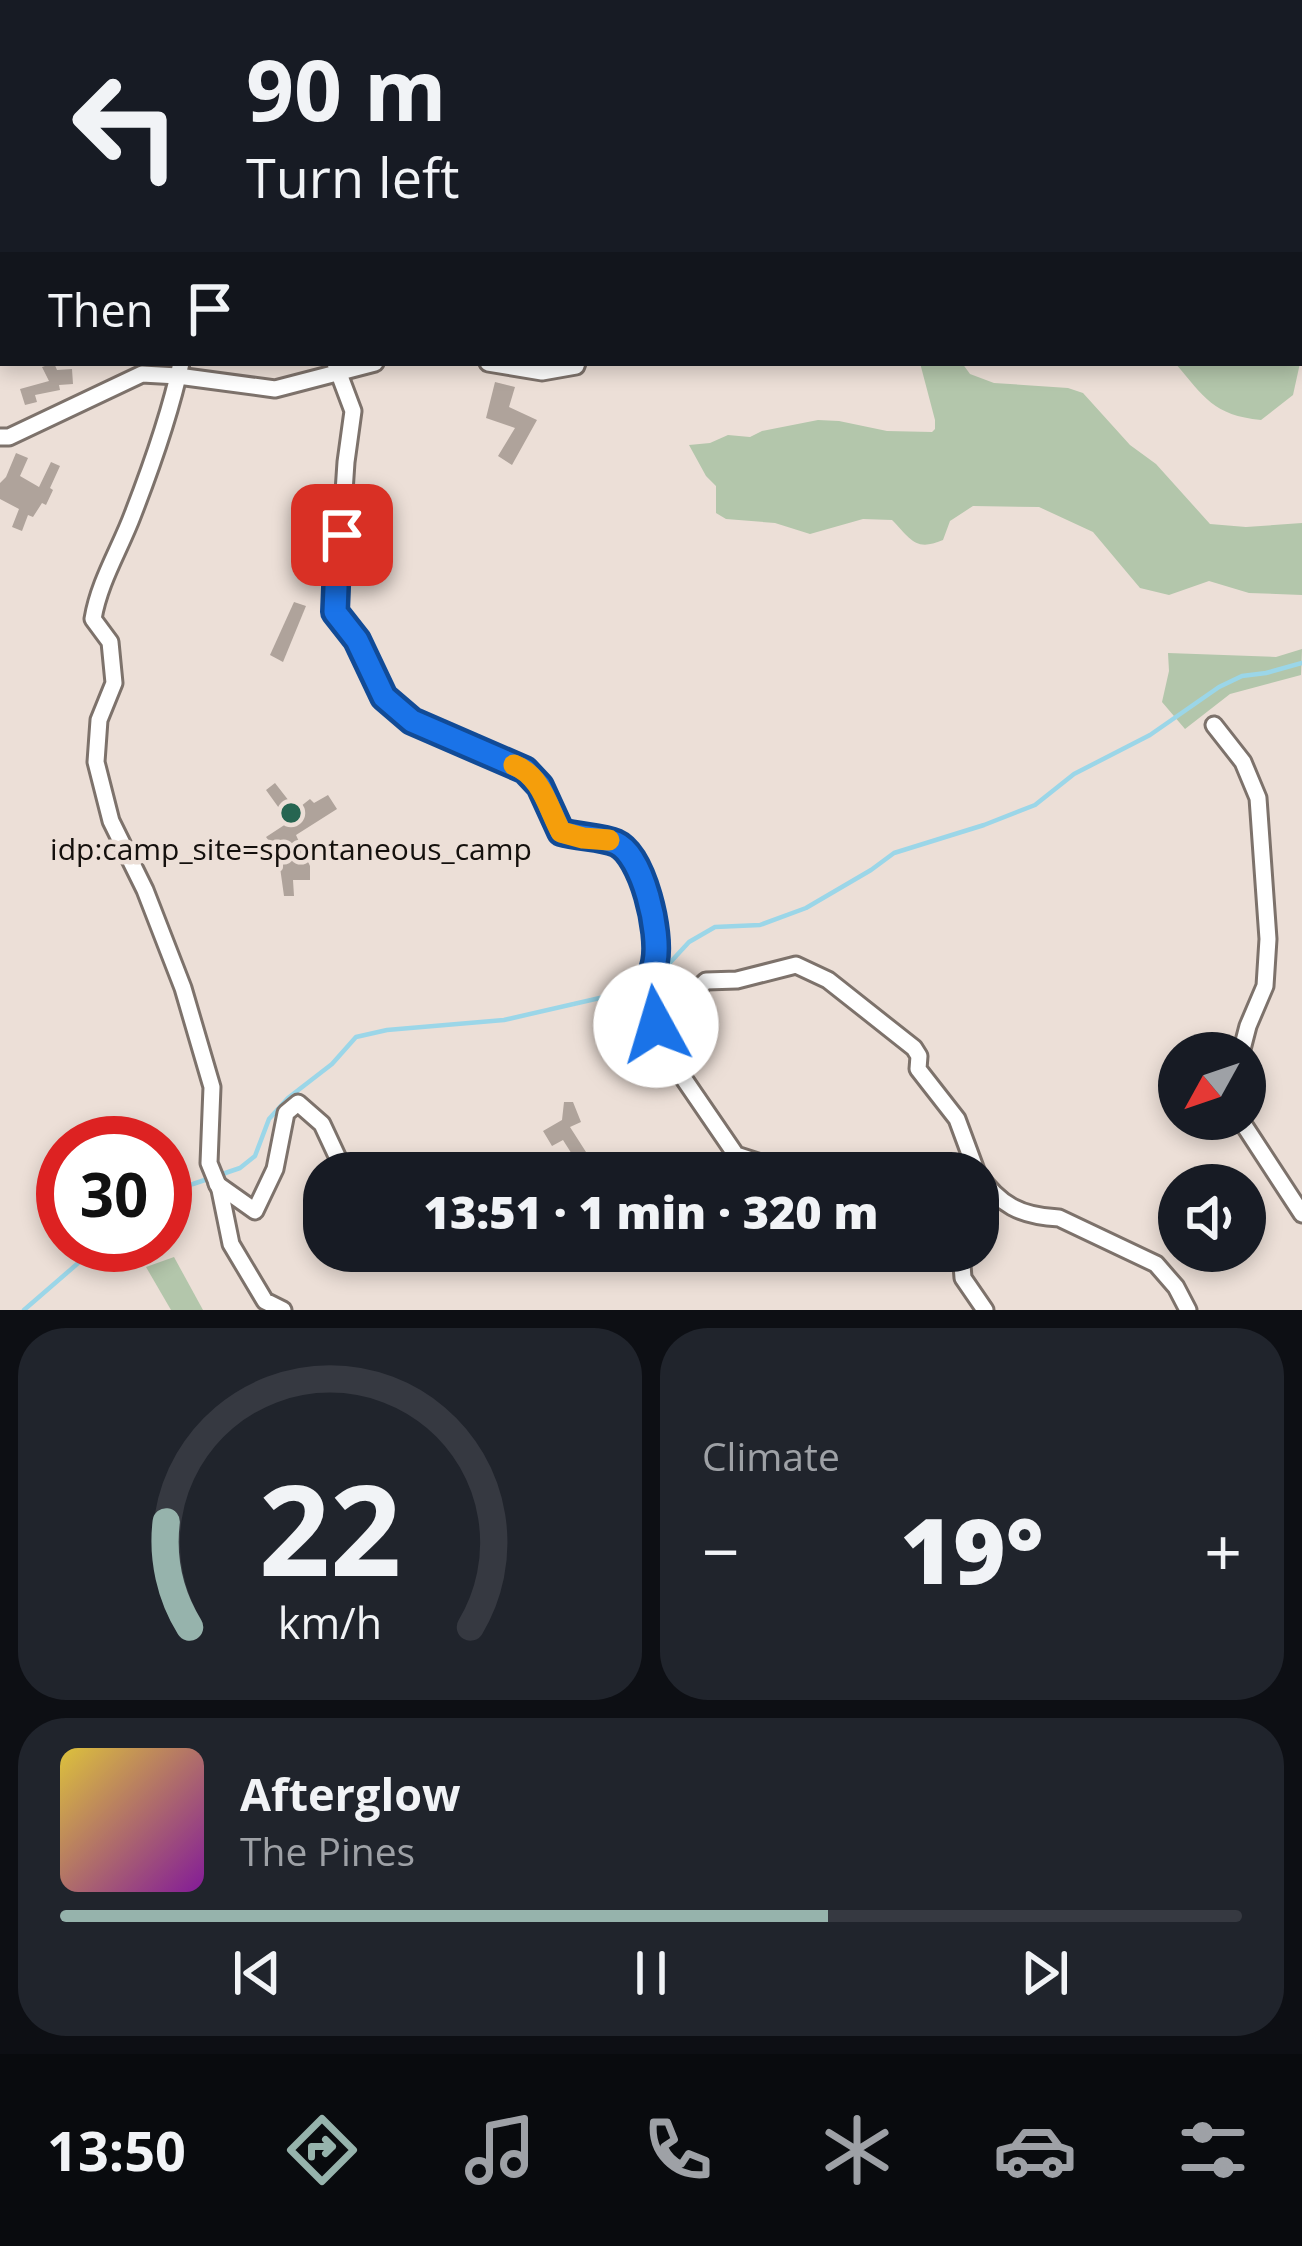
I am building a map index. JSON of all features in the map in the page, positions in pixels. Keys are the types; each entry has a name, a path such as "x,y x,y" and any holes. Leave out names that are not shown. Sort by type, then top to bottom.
{"street":[{"path":"506,366 542,372 577,366"},
{"path":"0,437 9,437 142,374 179,369 275,389 337,368 353,411 335,612 357,640 384,697 412,721 525,770 540,786 561,832 611,841 628,850 655,924 656,961 641,998 641,1015 663,1028 671,1060 734,1152"},
{"path":"179,369 160,443 96,601 94,619 110,643 114,683 99,720 96,762 111,821 176,968 212,1087 208,1163 231,1244 265,1301 283,1310"},
{"path":"1214,725 1243,762 1258,798 1268,939 1265,986 1246,1032"},
{"path":"663,1028 706,981 736,980 796,965 828,980 914,1048 918,1070 957,1119 970,1152"},
{"path":"217,1184 255,1211 275,1169 286,1113 298,1103 322,1124 335,1152"},
{"path":"1254,1140 1302,1214"},
{"path":"999,1199 1043,1217 1059,1218 1156,1264 1188,1310"},
{"path":"963,1272 985,1310"}],"green space":[{"path":"921,366 964,366 970,374 994,383 1083,393 1210,524 1302,523 1302,595 1249,593 1209,581 1169,595 1140,588 1093,532 1039,507 973,506 950,521 943,540 926,545 914,542 892,520 863,519 810,534 775,523 726,519 716,513 716,486 689,445 728,435 750,437 818,420 887,431 932,432 935,420"},
{"path":"1178,366 1299,366 1293,395 1261,420 1232,414 1203,395"},
{"path":"1302,649 1301,675 1230,694 1185,729 1162,702 1168,653 1276,657"},
{"path":"149,1272 182,1272 203,1310 171,1310"}],"building":[{"path":"42,367 72,369 73,384 35,395 37,402 25,405 20,389 49,381"},
{"path":"495,382 515,387 509,407 537,420 512,465 498,456 515,428 486,418"},
{"path":"16,453 28,458 20,476 39,487 51,462 60,466 46,505 42,503 33,517 28,515 22,531 12,527 19,509 0,499 0,483"},
{"path":"294,602 306,606 283,662 270,655"},
{"path":"275,783 296,810 310,799 314,803 328,795 337,809 296,835 310,866 310,880 293,880 294,896 284,896 278,853 266,837 289,822 266,790"},
{"path":"564,1102 573,1102 581,1122 570,1127 586,1152 571,1152 563,1140 552,1146 543,1131 562,1120"}],"waterway":[{"path":"654,980 689,942 715,927 760,925 806,908 894,853 1035,805 1074,774 1150,735 1219,687 1242,676 1302,663"},
{"path":"192,1184 240,1168 255,1156 269,1119 356,1037 504,1020 639,989"},
{"path":"24,1310 68,1272"}],"slow traffic":[{"path":"514,765 540,786 561,832 609,840"}],"place":[{"name":"idp:camp_site=spontaneous_camp","path":"291,813"}],"route":[{"path":"342,535 335,612 357,640 384,697 412,721 525,770 540,786 561,832 611,841 628,850 655,924 656,961 641,998 641,1015 656,1025"}]}
